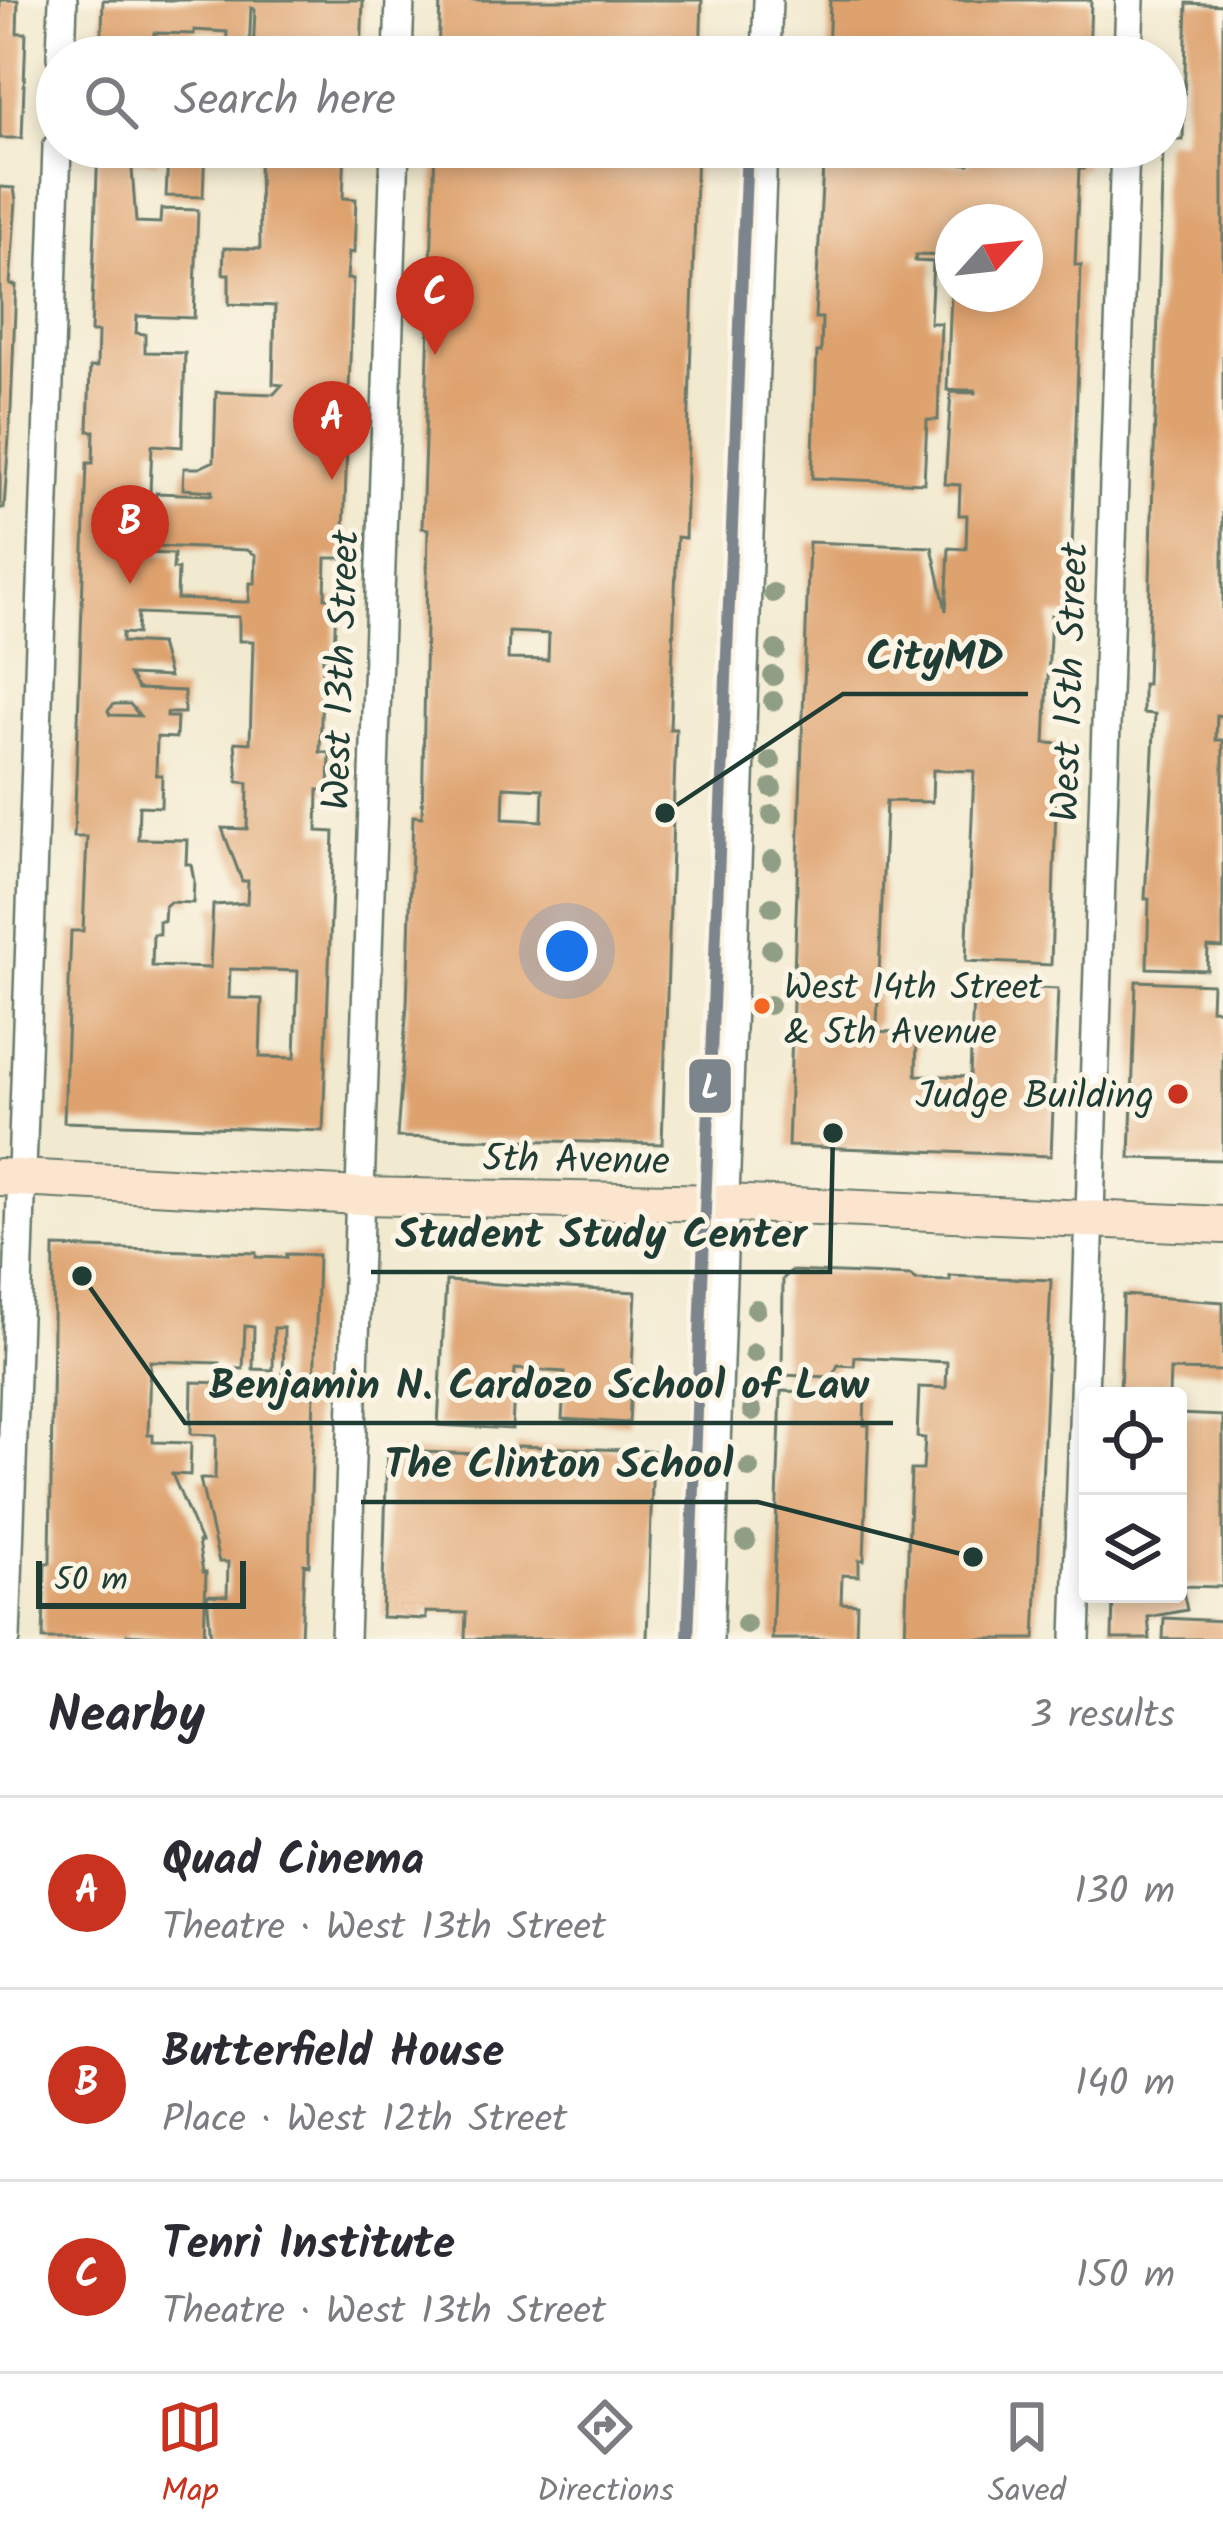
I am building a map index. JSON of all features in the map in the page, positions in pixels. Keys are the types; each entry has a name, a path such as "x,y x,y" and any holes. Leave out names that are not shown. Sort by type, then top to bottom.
{"main road":[{"name":"5th Avenue","path":"11,1178 360,1196 724,1203 1223,1225"}],"street":[{"path":"62,36 63,0"},
{"path":"399,36 400,0"},
{"path":"767,36 768,0"},
{"path":"1129,36 1130,0"},
{"path":"6,1639 11,1178 56,168"},
{"name":"West 13th Street","path":"345,1639 394,168"},
{"path":"709,1639 762,168"},
{"name":"West 15th Street","path":"1076,1639 1124,168"}],"building":[{"path":"0,0 18,0 17,33 26,33 22,138 0,138"},
{"path":"103,0 363,0 362,36 254,36 255,9 251,8 250,36 194,30 194,34 102,36"},
{"path":"440,0 702,0 701,36 439,36"},
{"path":"830,0 1091,0 1090,36 829,36"},
{"path":"1187,3 1223,5 1223,716 1217,715 1216,740 1223,740 1223,948 1208,947 1207,970 1147,968 1149,899 1145,899 1155,714 1143,713 1143,684 1147,684 1162,168 1187,168"},
{"path":"97,168 132,168 136,222 160,223 161,209 198,210 194,318 137,316 136,333 145,334 145,352 185,353 182,447 152,445 150,493 124,492 124,513 139,514 138,553 174,554 177,599 249,602 256,555 247,550 154,546 156,493 212,495 212,491 183,489 184,468 214,461 216,392 274,394 282,385 273,384 275,306 229,304 229,274 223,274 224,248 260,249 259,168 344,168 343,198 356,199 354,253 349,252 347,279 353,279 343,558 326,558 325,598 336,599 334,657 323,657 320,752 330,753 329,791 318,790 317,831 334,832 323,1131 64,1122 71,931 83,931 87,837 74,837 87,463 93,463 94,431 88,431 90,367 97,367 98,332 91,332","holes":["138,613 239,617 239,641 253,641 250,743 235,742 238,782 248,783 247,829 222,828 242,881 248,881 247,903 213,905 210,968 152,966 153,934 159,934 165,906 193,903 194,881 191,864 186,864 187,840 138,839 139,806 161,807 157,737 176,738 177,717 167,717 167,713 184,713 184,691 138,689 129,675 169,677 160,644 122,642 122,633 137,634","114,704 130,704 140,716 110,715 108,711","230,969 298,971 295,1058 260,1057 262,999 229,998"]},
{"path":"167,168 204,168 203,197 166,196"},
{"path":"434,168 696,168 685,538 677,537 670,729 676,729 662,1144 397,1137 413,816 422,817 428,529 422,528","holes":["509,632 549,634 548,660 508,659","504,787 543,789 542,821 503,819"]},
{"path":"823,168 1084,168 1079,169 1075,265 1081,265 1070,616 1051,615 1045,743 1065,744 1064,775 1057,775 1051,965 966,961 974,771 933,770 932,802 886,801 877,1025 872,1031 917,1033 916,1075 970,1077 973,996 1015,997 1015,987 1058,989 1051,1156 788,1146 809,542 932,547 946,611 949,548 966,549 967,515 959,515 960,485 945,484 951,392 975,393 947,390 950,312 1043,312 1043,204 935,204 935,256 916,255 915,261 933,262 930,323 941,323 938,420 927,420 924,483 812,478 822,318 815,318"},
{"path":"0,187 14,188 16,201 4,508 0,508"},
{"name":"Judge Building","path":"1136,981 1212,984 1211,1009 1223,1010 1223,1160 1130,1158"},
{"path":"54,1247 286,1258 286,1254 318,1255 309,1565 304,1564 301,1639 211,1639 207,1595 227,1596 228,1562 219,1562 200,1479 215,1479 216,1435 191,1434 192,1382 283,1385 284,1328 274,1328 273,1370 253,1369 254,1327 245,1326 243,1369 220,1368 220,1363 150,1361 148,1435 153,1435 153,1442 191,1443 190,1475 172,1474 201,1542 206,1572 204,1639 127,1634 126,1639 43,1639 45,1563 50,1563"},
{"path":"791,1271 911,1276 915,1280 950,1281 950,1276 1051,1280 1035,1639 905,1639 911,1470 923,1470 925,1438 917,1437 919,1387 946,1388 947,1362 855,1357 854,1366 838,1365 832,1377 782,1375 783,1279"},
{"path":"446,1281 636,1292 629,1423 562,1419 565,1372 515,1369 512,1429 438,1425"},
{"path":"1123,1295 1223,1302 1223,1371 1170,1370 1169,1387 1120,1387"},
{"path":"781,1391 865,1394 864,1425 869,1425 864,1560 859,1560 859,1576 842,1575 841,1603 857,1604 856,1639 772,1639"},
{"path":"1187,1414 1223,1416 1223,1587 1187,1586"},
{"path":"517,1446 653,1451 647,1639 465,1639 466,1613 426,1612 426,1619 382,1617 387,1451 516,1455"},
{"path":"1113,1603 1186,1603 1187,1610 1148,1617 1150,1639 1112,1639"},
{"path":"1164,1618 1223,1621 1223,1639 1163,1639"}],"transit line":[{"name":"L","path":"688,1639 746,168"}],"place":[{"name":"Tenri Institute","path":"435,355"},
{"name":"Quad Cinema","path":"332,480"},
{"name":"Butterfield House","path":"130,584"},
{"name":"CityMD","path":"665,813"},
{"name":"West 14th Street & 5th Avenue","path":"762,1006"},
{"name":"Judge Building","path":"1178,1094"},
{"name":"Student Study Center","path":"833,1133"},
{"name":"Benjamin N. Cardozo School of Law","path":"82,1276"},
{"name":"The Clinton School","path":"973,1557"}]}
